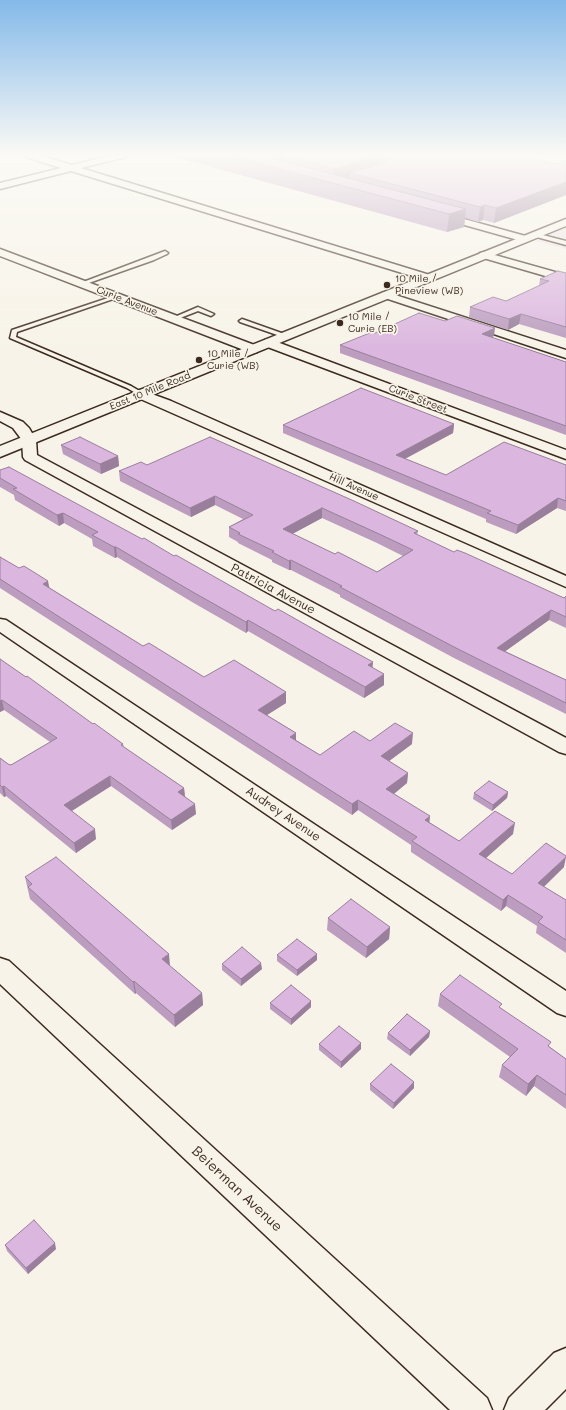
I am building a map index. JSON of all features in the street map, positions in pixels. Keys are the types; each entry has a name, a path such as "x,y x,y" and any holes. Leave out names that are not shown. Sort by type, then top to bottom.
{"main road":[{"name":"East 10 Mile Road","path":"0,452 564,223"}],"street":[{"path":"243,221 429,278"},
{"path":"463,221 530,237"},
{"name":"Curie Avenue","path":"0,252 253,349"},
{"path":"484,255 566,278"},
{"path":"386,295 566,354"},
{"name":"Curie Street","path":"269,343 566,455"},
{"name":"Hill Avenue","path":"141,394 174,407 566,582"},
{"name":"Patricia Avenue","path":"0,416 18,425 24,431 29,440 30,458 566,747"},
{"name":"Audrey Avenue","path":"0,624 566,1005"},
{"name":"Beierman Avenue","path":"0,968 475,1410"},
{"path":"521,1410 566,1365"}],"lane":[{"path":"530,237 566,243"},
{"path":"81,284 165,253"},
{"path":"116,297 14,332 13,338 129,387 141,394"},
{"path":"173,319 198,309 211,314"},
{"path":"242,321 285,336"}],"shaded area":[{"path":"566,228 566,249 536,241"}],"building":[{"path":"558,271 566,273 566,327 521,314 509,319 470,307 493,297 506,301 549,281 540,279"},
{"path":"419,313 445,321 457,316 495,328 482,334 566,362 566,426 340,345 372,332 375,333"},
{"path":"361,388 454,424 396,455 446,475 504,442 566,465 566,501 558,498 518,525 487,513 491,511 283,425"},
{"path":"80,437 118,456 100,464 61,445"},
{"path":"210,437 418,531 414,533 454,552 457,550 465,553 564,598 566,596 566,617 551,610 497,648 566,680 566,703 456,648 340,587 342,586 291,560 289,561 272,552 274,551 238,534 240,533 229,527 253,515 215,496 190,508 119,471 141,462 147,465","holes":["322,508 413,550 377,572 338,552 335,554 283,529"]},
{"path":"9,467 142,539 144,538 174,556 176,555 275,611 278,609 373,662 368,665 384,674 365,687 248,620 246,622 116,547 92,535 98,532 63,513 57,515 13,489 17,488 0,478 0,470"},
{"path":"0,557 19,568 24,566 48,581 43,584 143,646 149,643 204,677 234,660 286,692 258,710 296,733 290,737 320,755 354,731 370,741 395,723 413,733 381,756 408,773 386,789 430,816 425,820 459,841 495,811 515,823 479,854 512,874 546,843 566,856 538,883 566,900 566,940 538,922 543,917 508,895 503,900 412,841 417,837 358,800 352,804 0,579"},
{"path":"0,659 26,677 27,676 123,744 121,745 184,788 178,792 195,804 171,820 110,776 64,805 95,829 74,843 4,786 2,787 0,785 0,758 11,765 57,738 2,700 0,701"},
{"path":"489,781 508,792 493,805 474,793"},
{"path":"56,857 169,954 162,959 202,993 174,1015 134,981 133,982 28,887 32,884 25,877"},
{"path":"351,899 390,927 367,947 328,918"},
{"path":"297,939 317,954 297,970 277,955"},
{"path":"242,947 261,963 241,979 222,964"},
{"path":"460,975 502,1004 499,1007 551,1042 548,1046 566,1059 566,1095 537,1075 528,1084 502,1065 518,1049 440,994"},
{"path":"291,985 311,1001 291,1019 270,1003"},
{"path":"407,1014 430,1031 410,1050 388,1033"},
{"path":"339,1026 361,1043 341,1062 319,1044"},
{"path":"391,1064 414,1082 394,1103 370,1084"},
{"path":"34,1220 55,1243 26,1268 5,1245"}],"place":[{"name":"10 Mile / Pineview (WB)","path":"387,285"},
{"name":"10 Mile / Curie (EB)","path":"340,323"},
{"name":"10 Mile / Curie (WB)","path":"199,360"}]}
